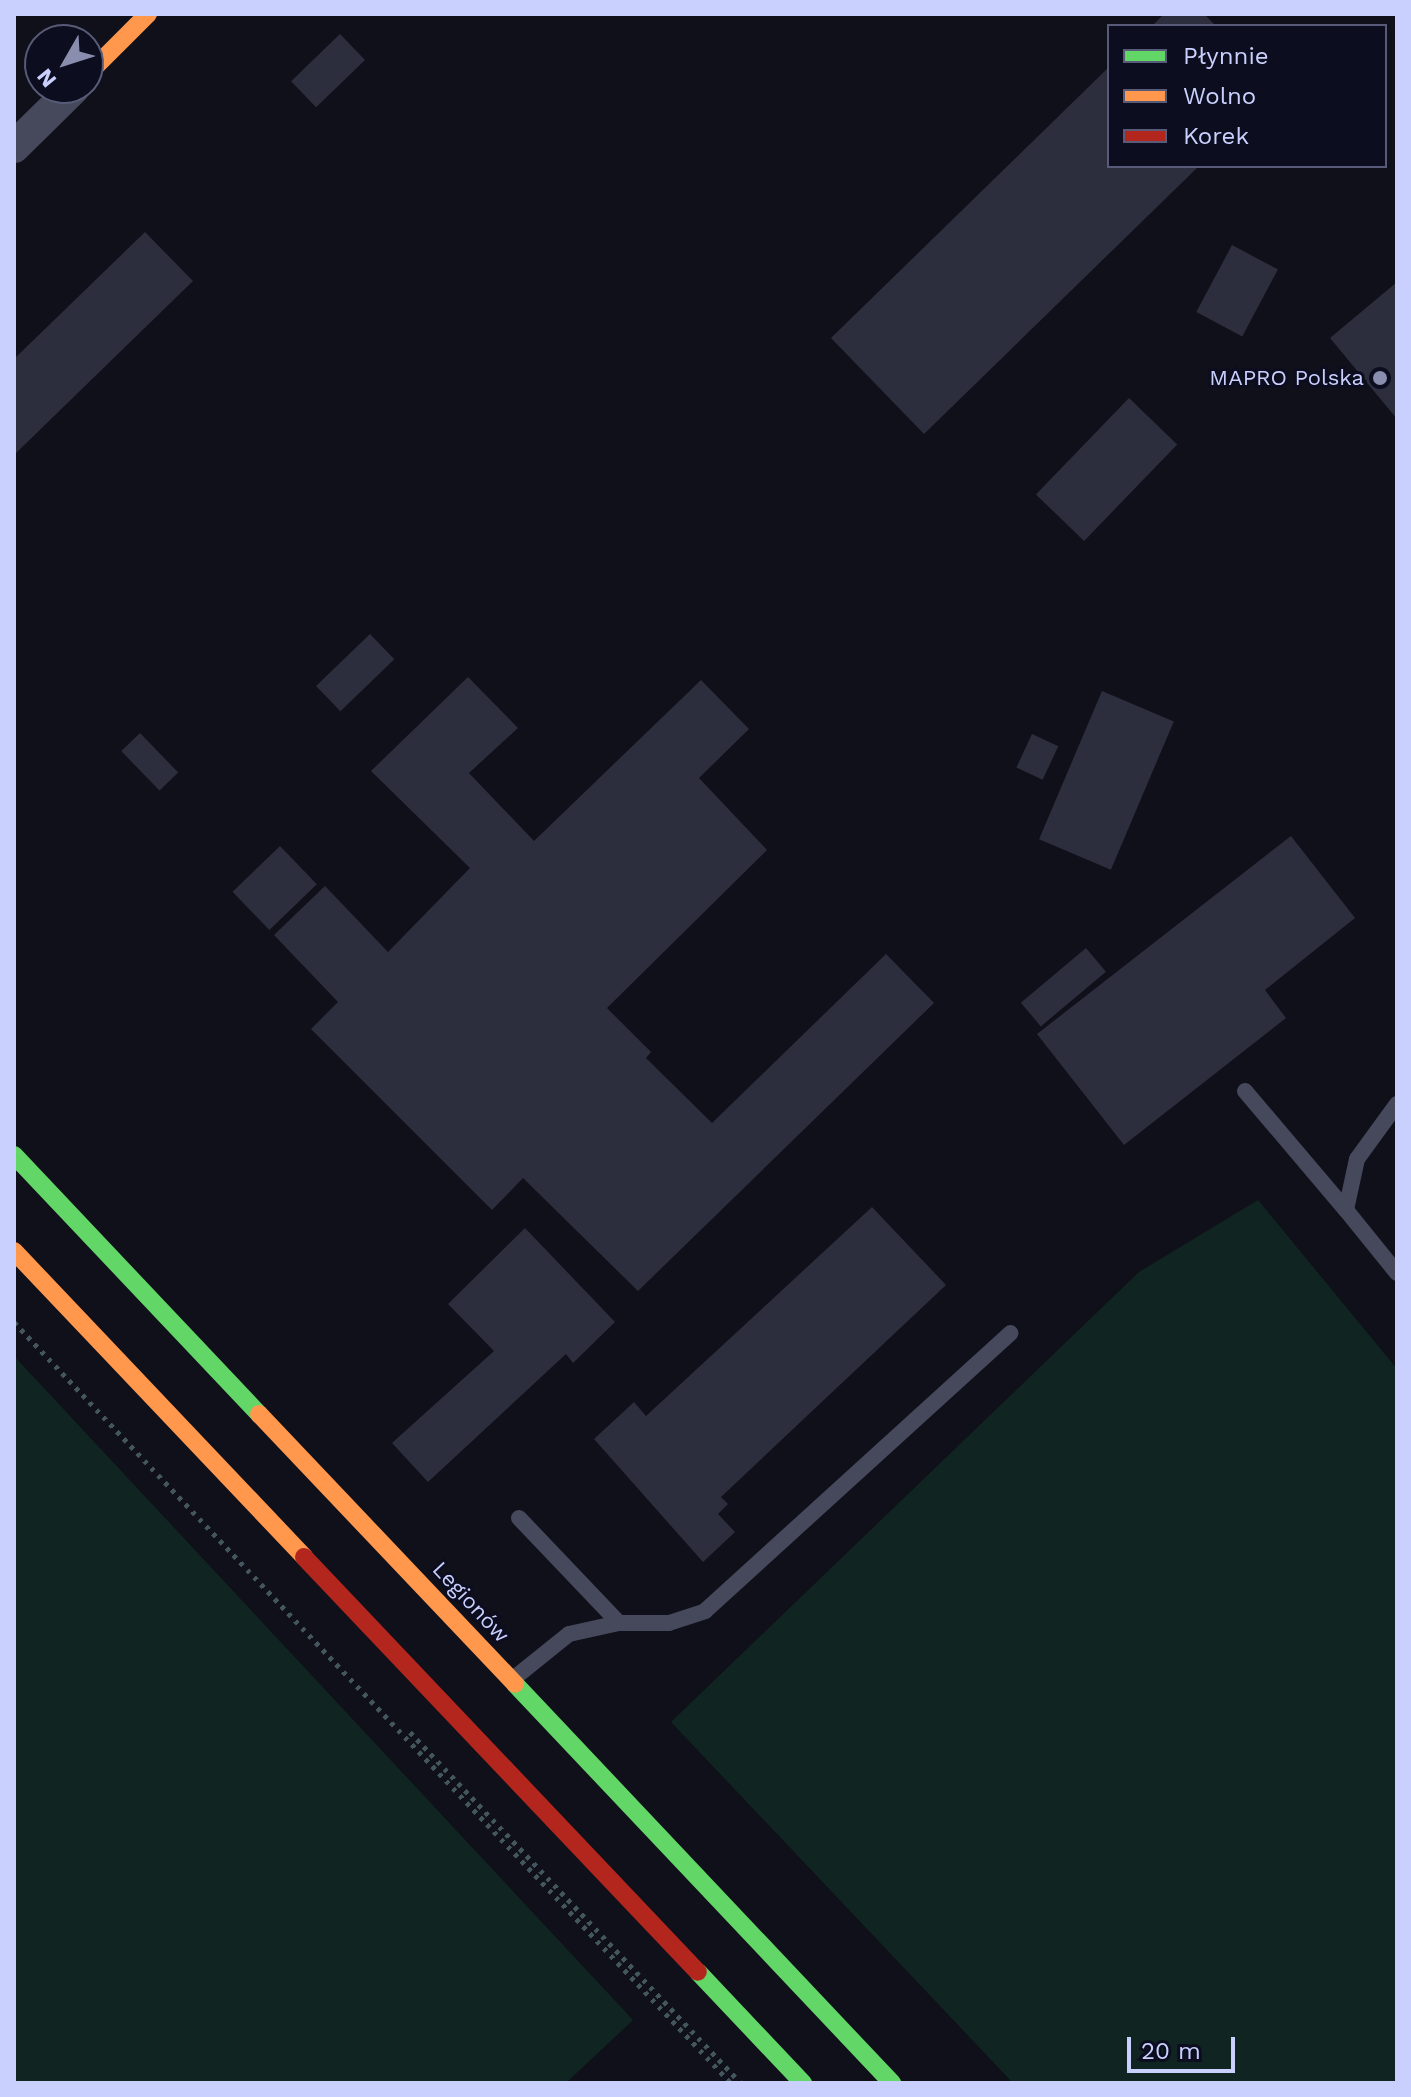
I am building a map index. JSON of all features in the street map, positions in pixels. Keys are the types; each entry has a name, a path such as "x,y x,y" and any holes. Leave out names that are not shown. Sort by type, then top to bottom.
{"street":[{"path":"104,58 148,14"},
{"path":"14,147 58,104"},
{"name":"Legionów","path":"14,1155 892,2083"},
{"path":"14,1251 803,2083"}],"lane":[{"path":"1245,1091 1397,1273"},
{"path":"1346,1210 1357,1159 1397,1104"},
{"path":"511,1680 569,1634 619,1623 669,1623 705,1611 1011,1333"},
{"path":"519,1518 619,1623"}],"path":[{"path":"14,1322 731,2083"}],"green space":[{"path":"1258,1200 1397,1369 1397,2083 1013,2083 671,1722 1139,1272"},
{"path":"14,1356 633,2020 566,2083 14,2083"}],"building":[{"path":"1164,14 1204,14 1214,24 1154,24"},
{"path":"340,34 365,60 316,107 291,81"},
{"path":"1107,69 1107,168 1197,168 924,434 831,338"},
{"path":"145,232 193,281 14,455 14,359"},
{"path":"1232,245 1278,269 1242,337 1196,312"},
{"name":"MAPRO Polska","path":"1397,282 1397,419 1330,338"},
{"path":"1129,398 1177,445 1084,541 1036,494"},
{"path":"370,634 394,659 340,711 316,686"},
{"path":"468,677 518,728 469,773 534,841 701,680 749,729 699,778 767,850 607,1008 651,1052 646,1058 712,1123 886,954 934,1003 638,1291 523,1178 492,1210 311,1029 338,1002 274,935 325,886 388,952 470,868 371,771"},
{"path":"1102,691 1174,721 1111,870 1039,839"},
{"path":"140,733 178,773 160,791 121,751"},
{"path":"1032,734 1058,746 1043,780 1016,768"},
{"path":"1291,836 1355,918 1265,990 1286,1018 1124,1145 1037,1034"},
{"path":"280,846 317,884 269,930 233,892"},
{"path":"1086,948 1106,972 1041,1026 1021,1003"},
{"path":"872,1207 946,1285 721,1497 728,1504 718,1514 735,1532 703,1562 594,1439 634,1402 646,1416"},
{"path":"525,1228 615,1322 573,1363 566,1354 428,1482 392,1443 494,1351 448,1304"}],"traffic: fast":[{"path":"14,1155 259,1414"},
{"path":"515,1684 892,2083"},
{"path":"698,1972 803,2083"}],"traffic: slow":[{"path":"104,58 148,14"},
{"path":"14,1251 304,1557"},
{"path":"259,1414 515,1684"}],"traffic: jam":[{"path":"304,1557 698,1972"}],"place":[{"name":"MAPRO Polska","path":"1380,378"}]}
